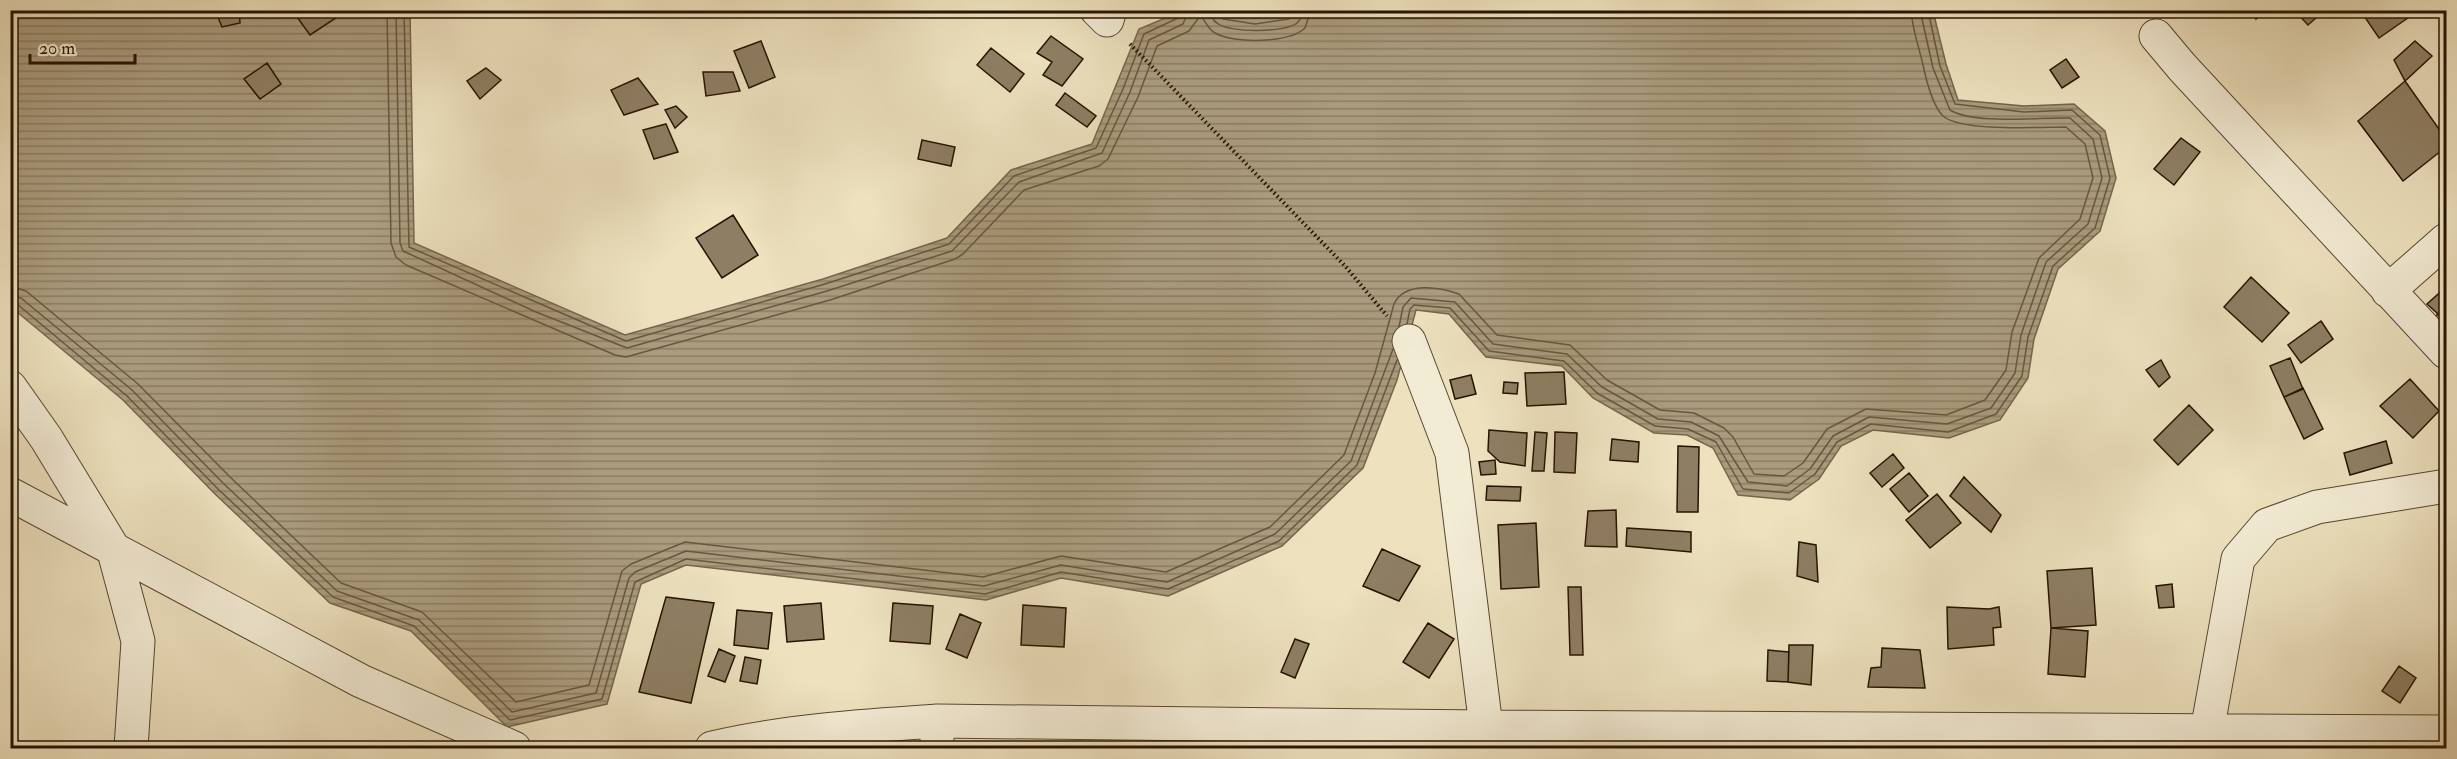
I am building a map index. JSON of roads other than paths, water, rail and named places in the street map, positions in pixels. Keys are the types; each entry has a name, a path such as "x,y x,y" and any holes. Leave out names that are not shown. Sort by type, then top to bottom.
{"street":[{"path":"2156,36 2182,67 2446,352"},
{"path":"2388,291 2446,240"},
{"path":"1409,341 1452,453 1486,727"},
{"path":"10,387 46,438 113,548 138,641 131,748"},
{"path":"2205,740 2238,559 2267,525 2317,507 2446,486"},
{"path":"10,494 361,681 498,745"},
{"path":"712,748 745,741 873,725 937,735 1486,727 2205,740 2446,732"}],"water":[{"path":"1309,10 1933,11 1946,64 1958,100 2024,106 2074,104 2105,131 2116,178 2100,231 2058,269 2034,339 2028,378 2000,420 1949,438 1873,430 1841,446 1819,479 1790,500 1738,495 1713,448 1687,435 1654,433 1593,398 1562,366 1486,357 1449,314 1416,310 1397,380 1363,468 1282,546 1168,596 1061,578 986,600 686,565 641,584 607,704 507,727 411,631 330,603 214,493 123,400 11,307 10,11 410,11 414,243 625,335 823,279 947,238 1011,170 1092,144 1139,29 1182,11 1207,11 1255,18"}]}
